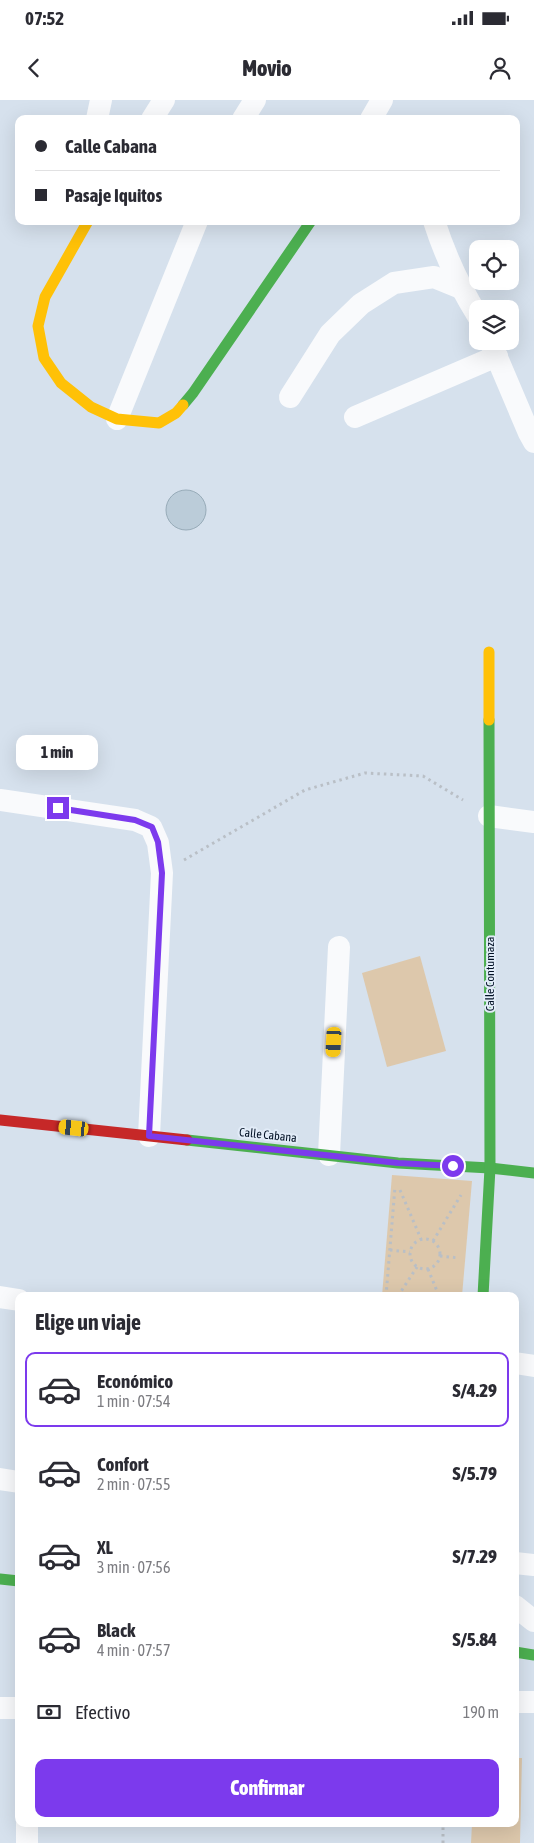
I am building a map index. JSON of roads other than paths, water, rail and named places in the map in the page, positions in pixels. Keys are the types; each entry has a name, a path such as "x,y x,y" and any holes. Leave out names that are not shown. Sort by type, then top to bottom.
{"street":[{"path":"98,115 101,100"},
{"path":"155,115 164,100"},
{"path":"246,115 255,100"},
{"path":"373,115 382,100"},
{"path":"117,419 195,225"},
{"path":"81,227 45,297 38,326 44,358 62,383 91,407 117,419 159,423 176,413 193,394 308,225"},
{"path":"435,225 461,288 469,301"},
{"path":"290,397 330,334 361,304 394,283 434,277 461,288"},
{"path":"355,417 492,350"},
{"path":"494,350 528,434 534,442"},
{"name":"Calle Contumaza","path":"483,1292 490,1168 490,652"},
{"path":"0,800 135,820 152,827 158,842 162,873 149,1136"},
{"path":"489,816 534,822"},
{"path":"329,1155 338,947"},
{"name":"Calle Cabana","path":"0,1120 398,1163 490,1168 534,1173"},
{"path":"0,1297 15,1299"},
{"path":"519,1364 534,1366"},
{"path":"0,1479 15,1481"},
{"path":"519,1563 534,1565"},
{"path":"0,1579 15,1581"},
{"path":"519,1609 534,1621"},
{"path":"519,1653 534,1655"},
{"path":"519,1702 534,1702"},
{"path":"0,1708 15,1708"},
{"path":"27,1827 27,1843"}]}
